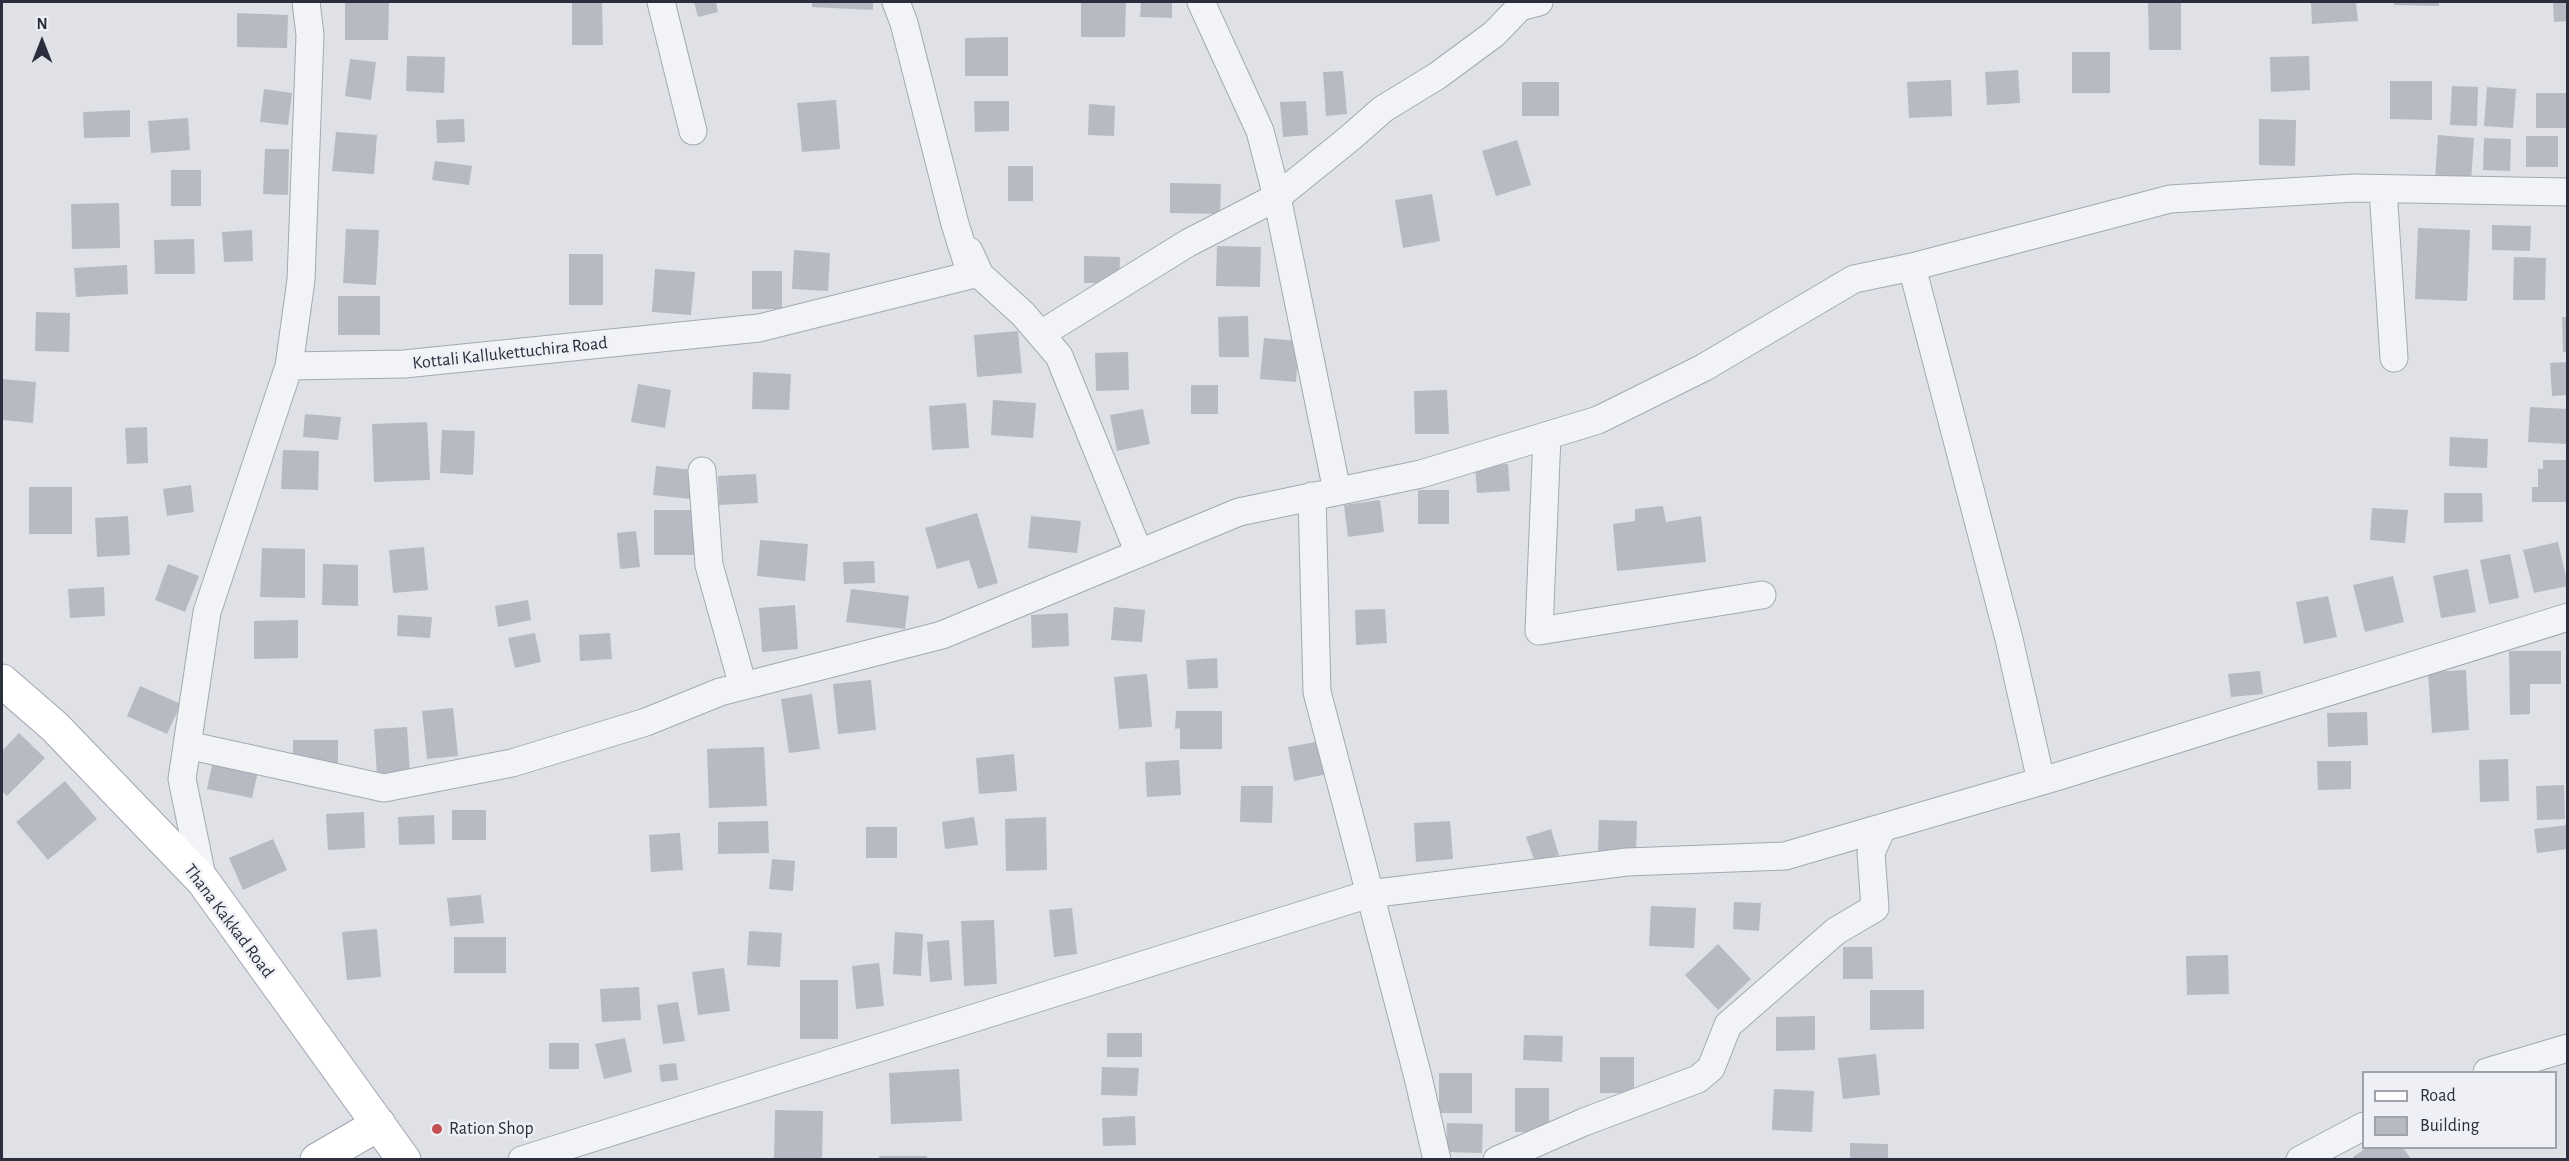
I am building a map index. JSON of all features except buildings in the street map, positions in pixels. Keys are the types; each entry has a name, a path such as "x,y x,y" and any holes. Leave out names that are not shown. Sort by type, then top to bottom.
{"main road":[{"name":"Thana Kakkad Road","path":"2,681 55,728 203,881 404,1160"},
{"path":"317,1160 379,1124"}],"street":[{"path":"203,881 182,779 207,612 289,366 301,280 310,35 306,2"},
{"path":"661,2 693,131"},
{"name":"Kottali Kallukettuchira Road","path":"289,366 404,364 759,328 971,275 955,224 904,22 896,2"},
{"path":"1201,2 1260,131 1276,197 1324,494 1317,692 1418,1077 1437,1160"},
{"path":"1041,334 1188,243 1276,197 1383,109 1437,76 1494,34 1520,7 1539,2"},
{"path":"187,745 384,788 512,763 646,722 720,692 942,635 1239,512 1421,474 1598,420 1703,368 1854,279 1912,267 2170,200 2355,188 2568,192"},
{"path":"2384,189 2394,358"},
{"path":"955,224 980,275 1023,314 1059,356 1139,553"},
{"path":"1912,267 2009,639 2041,781"},
{"path":"1547,436 1539,631 1762,595"},
{"path":"702,471 709,565 743,686"},
{"path":"522,1160 1369,894 1627,862 1785,856 2041,781 2568,617"},
{"path":"1497,1160 1584,1122 1698,1079 1711,1068 1728,1025 1836,931 1875,908 1871,853 1882,828"},
{"path":"2490,1071 2568,1048"},
{"path":"2315,1156 2362,1127"}],"place":[{"name":"Ration Shop","path":"437,1129"}]}
